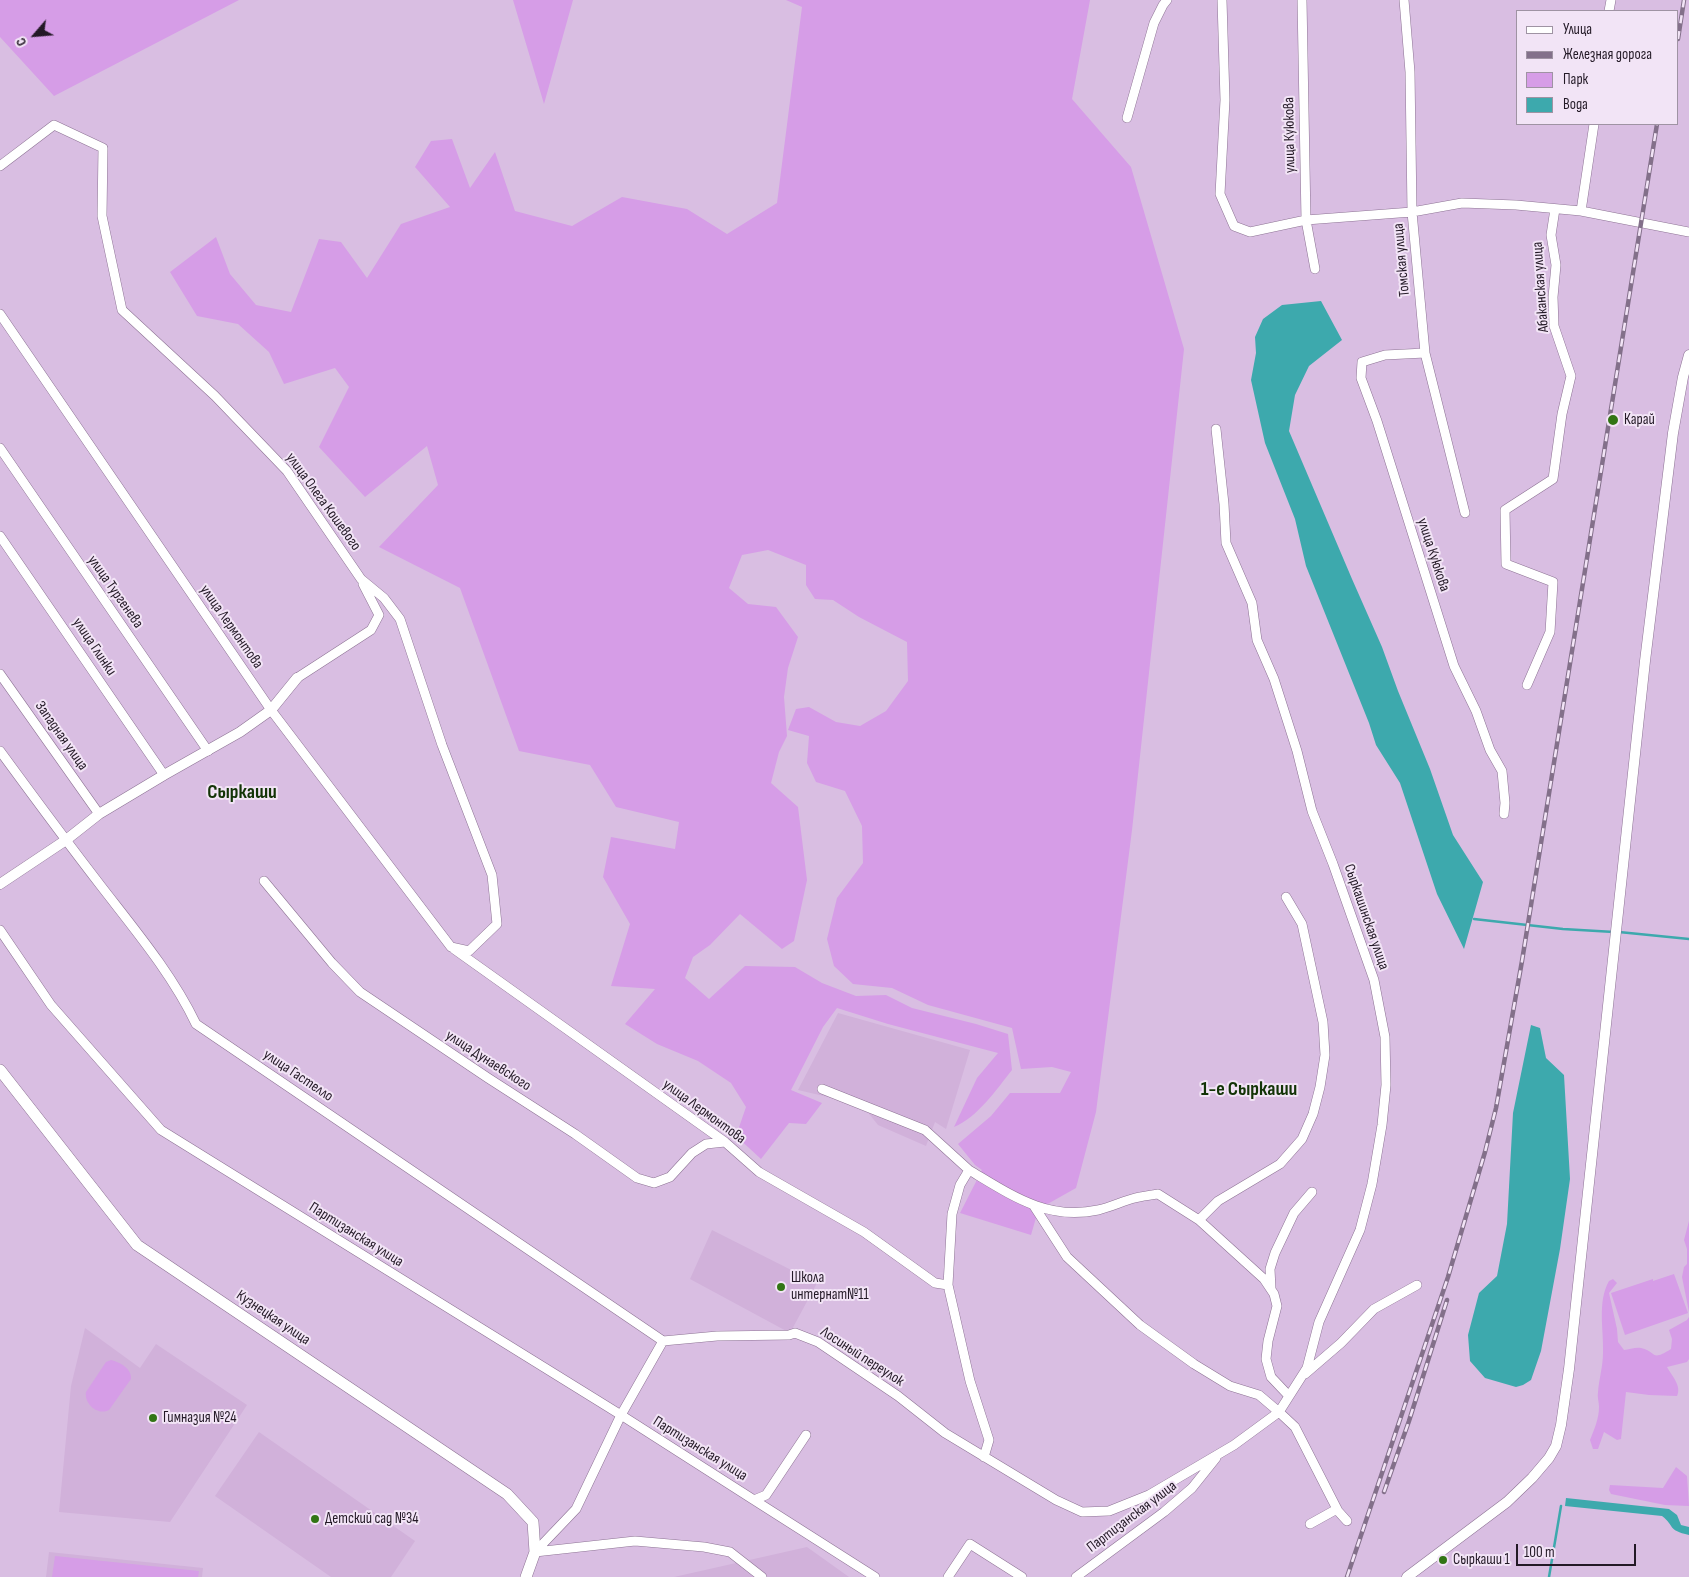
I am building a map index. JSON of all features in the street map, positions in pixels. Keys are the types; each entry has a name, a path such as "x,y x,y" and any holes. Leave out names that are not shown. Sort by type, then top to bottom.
{"main road":[{"name":"Кузнецкая улица","path":"0,1070 137,1245 507,1494 532,1522 535,1552 528,1572"}],"street":[{"path":"1128,118 1154,23 1167,0"},
{"path":"1222,0 1225,100 1220,194 1226,212 1234,226 1250,232 1306,220 1412,212 1462,203 1516,205 1580,211 1689,232"},
{"name":"улица Куюкова","path":"1302,0 1306,220 1315,269"},
{"name":"Томская улица","path":"1401,1 1410,72 1412,212 1425,353 1465,513"},
{"name":"улица Олега Кошевого","path":"0,166 54,125 103,148 102,216 122,310 215,396 286,471 361,579 384,598 400,619 442,745 492,875 497,924 469,951 451,947"},
{"path":"1580,211 1594,125"},
{"name":"Абаканская улица","path":"1526,685 1550,632 1553,582 1506,564 1505,510 1553,479 1562,414 1571,376 1554,326 1553,297 1556,265 1551,235 1555,209"},
{"name":"улица Лермонтова","path":"0,314 271,710 451,947 725,1142 759,1172 864,1232 935,1283 948,1285"},
{"name":"улица Куюкова","path":"1425,353 1385,355 1362,362 1361,378 1377,421 1454,666 1476,711 1490,750 1502,771 1505,803 1504,814"},
{"path":"1407,1577 1507,1502 1532,1478 1549,1458 1556,1446 1561,1425 1569,1369 1645,661 1673,433 1689,354"},
{"name":"Сыркашинская улица","path":"1216,429 1226,543 1252,603 1257,640 1274,679 1312,811 1374,980 1385,1037 1386,1085 1382,1126 1372,1184 1360,1230 1319,1322 1307,1368 1279,1412"},
{"name":"улица Тургенева","path":"0,448 208,751"},
{"name":"улица Глинки","path":"0,536 164,775"},
{"path":"0,884 66,840 100,814 240,732 271,710 297,678 370,630 379,615 361,579"},
{"name":"Западная улица","path":"0,674 100,814"},
{"name":"улица Гастелло","path":"0,750 134,929 184,999 196,1024 663,1341"},
{"name":"улица Дунаевского","path":"264,881 332,963 360,992 575,1134 638,1178 654,1183 670,1177 692,1153 706,1144 725,1142"},
{"path":"1199,1220 1218,1201 1280,1164 1302,1139 1313,1114 1325,1055 1323,1022 1302,924 1286,896"},
{"name":"Партизанская улица","path":"0,930 51,1005 161,1130 621,1415 875,1577"},
{"path":"822,1089 925,1130 969,1170 1034,1206 1055,1212 1081,1213 1100,1210 1137,1197 1158,1194 1199,1220 1264,1279 1274,1294 1277,1306 1268,1341 1266,1359 1271,1377 1289,1396"},
{"path":"969,1170 960,1185 952,1214 948,1285 970,1381 989,1440 984,1457"},
{"path":"1271,1289 1270,1268 1275,1253 1294,1213 1312,1192"},
{"path":"1034,1206 1067,1257 1140,1325 1194,1364 1230,1386 1259,1395 1295,1427 1337,1509 1347,1521"},
{"path":"1301,1377 1341,1343 1374,1309 1417,1285"},
{"name":"Лосиный переулок","path":"663,1341 717,1336 789,1335 795,1333 818,1342 898,1396 945,1433 1056,1500 1082,1512 1109,1511 1149,1495 1220,1453"},
{"path":"535,1552 576,1509 621,1415 663,1341"},
{"path":"1220,1453 1279,1412"},
{"name":"Партизанская улица","path":"754,1500 766,1495 806,1436"},
{"name":"Партизанская улица","path":"1076,1577 1164,1512 1192,1488 1220,1453"},
{"path":"1310,1524 1337,1509"},
{"path":"535,1552 635,1541 704,1547 730,1552 762,1577"},
{"path":"948,1577 970,1544 1022,1577"}],"shaded area":[{"path":"838,1013 970,1050 946,1129 935,1122 926,1146 878,1125 862,1105 798,1090"},
{"path":"712,1230 817,1283 790,1333 690,1279"},
{"name":"Гимназия №24","path":"85,1328 140,1368 156,1344 247,1405 170,1522 59,1512 71,1386"},
{"name":"Детский сад №34","path":"259,1432 415,1541 391,1577 331,1577 215,1496"},
{"path":"807,1547 849,1577 674,1577"},
{"path":"49,1552 203,1568 202,1577 46,1577"}],"green space":[{"path":"0,0 239,0 54,96 0,37"},
{"path":"513,0 573,0 544,104"},
{"path":"786,0 1090,0 1072,99 1131,167 1184,349 1132,830 1096,1112 1076,1188 1044,1206 1040,1204 1031,1235 960,1213 982,1170 975,1165 958,1144 991,1116 1010,1093 1060,1093 1071,1072 1052,1067 1021,1069 1012,1028 928,1005 892,988 853,984 834,966 827,939 837,898 863,863 862,826 845,791 816,782 807,763 809,736 788,730 796,709 809,707 836,722 860,726 886,711 908,681 907,642 859,617 833,600 815,599 806,585 806,565 768,550 742,555 729,588 748,604 776,607 798,637 788,668 784,697 787,736 779,752 771,783 798,807 807,880 794,941 782,949 740,914 710,945 693,957 685,978 709,999 745,966 795,967 822,983 856,996 886,995 912,1008 1008,1034 1012,1070 979,1110 954,1127 977,1078 998,1053 888,1024 837,1008 823,1027 791,1090 822,1103 806,1124 789,1123 761,1159 736,1136 746,1107 731,1083 698,1061 657,1044 625,1024 655,989 611,986 630,924 603,877 611,837 675,849 679,822 616,807 590,765 519,751 460,588 379,547 438,485 427,446 365,497 319,447 349,387 335,368 284,384 269,352 238,324 197,316 170,272 216,237 230,274 256,305 291,312 319,239 341,242 367,278 401,224 450,207 415,167 431,141 452,139 470,188 495,152 515,211 572,226 622,197 687,209 727,234 777,203 802,7"},
{"path":"1689,1221 1689,1312 1682,1277 1684,1267 1687,1264 1687,1249 1684,1240"},
{"path":"1674,1274 1688,1313 1625,1335 1611,1293"},
{"path":"1613,1279 1617,1283 1609,1293 1618,1342 1624,1350 1639,1348 1654,1355 1664,1353 1671,1349 1672,1339 1669,1330 1689,1317 1689,1359 1687,1362 1667,1367 1677,1385 1677,1396 1626,1392 1621,1439 1617,1440 1604,1432 1598,1449 1593,1449 1590,1440 1598,1416 1598,1394 1603,1358 1603,1298 1609,1281"},
{"path":"111,1360 125,1366 130,1372 131,1379 109,1410 96,1410 89,1405 86,1392 106,1362"},
{"path":"1676,1467 1687,1476 1689,1506 1665,1505 1611,1494 1609,1490 1610,1485 1663,1488"},
{"path":"55,1556 199,1571 198,1577 52,1577"}],"water":[{"path":"1321,301 1342,340 1309,366 1295,395 1289,431 1382,647 1430,769 1453,835 1483,882 1464,949 1437,894 1400,783 1376,745 1306,566 1295,519 1265,443 1251,380 1256,353 1255,337 1263,319 1282,305"},
{"path":"1531,1025 1540,1028 1546,1058 1564,1075 1570,1179 1560,1249 1541,1351 1531,1380 1516,1387 1485,1378 1470,1361 1468,1335 1479,1293 1497,1276 1507,1224 1513,1113"},
{"path":"1566,1498 1669,1509 1677,1515 1681,1525 1689,1527 1689,1535 1674,1529 1662,1516 1565,1506"}],"waterway":[{"path":"1474,919 1563,929 1614,932"},
{"path":"1619,932 1689,939"},
{"path":"1549,1577 1561,1506"}],"railway":[{"path":"1679,32 1684,0"},
{"path":"1347,1577 1448,1277 1496,1108 1522,961 1657,125"},
{"path":"1384,1492 1409,1421 1447,1300"}],"place":[{"name":"Карай","path":"1613,420"},
{"name":"Школа интернат№11","path":"781,1287"},
{"name":"Гимназия №24","path":"153,1418"},
{"name":"Детский сад №34","path":"315,1519"},
{"name":"Сыркаши 1","path":"1443,1560"}],"district":[{"name":"Сыркаши","path":"242,793"},
{"name":"1-е Сыркаши","path":"1249,1090"}]}
